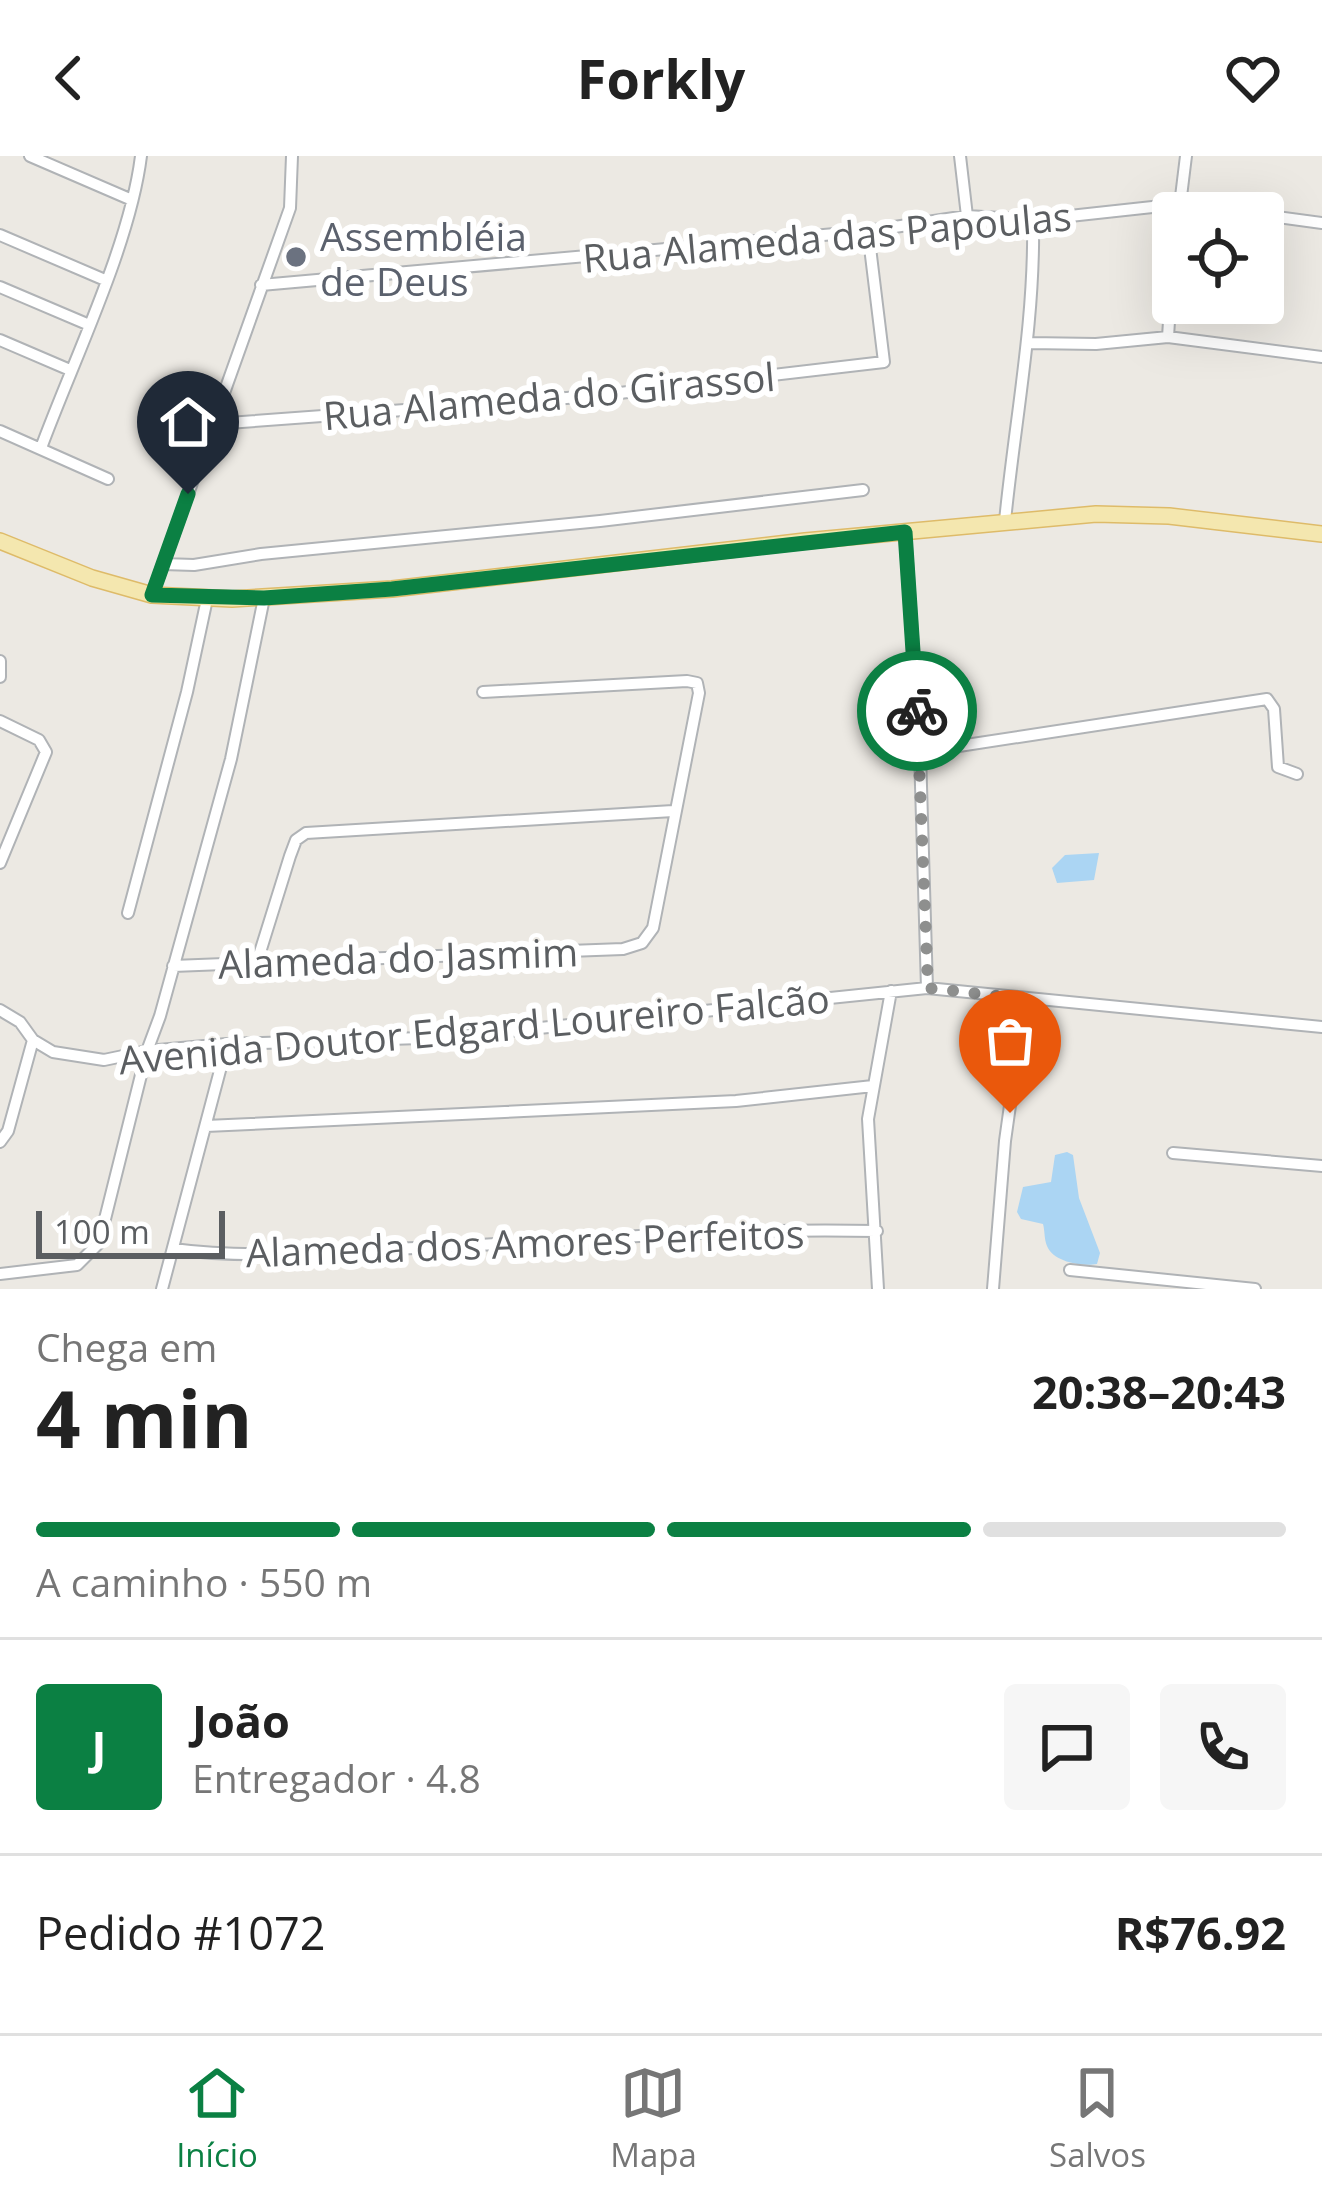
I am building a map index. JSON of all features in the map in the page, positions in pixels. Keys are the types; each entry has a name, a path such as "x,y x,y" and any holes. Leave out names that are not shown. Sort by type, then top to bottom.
{"main road":[{"path":"0,541 92,578 152,595 264,598 392,589 1005,521 1127,513 1322,534"}],"street":[{"path":"30,156 131,200"},
{"path":"41,448 105,280 141,156"},
{"path":"152,595 290,208 292,156"},
{"path":"960,156 967,216"},
{"path":"1182,192 1186,156"},
{"name":"Rua Alameda das Papoulas","path":"260,285 868,231 967,216 1033,220 1152,210"},
{"path":"1284,218 1322,223"},
{"path":"1005,521 1016,402 1029,343 1033,220"},
{"name":"Rua Alameda do Girassol","path":"214,424 594,395 884,362 868,231"},
{"path":"0,235 105,280"},
{"path":"0,287 87,324"},
{"path":"1168,338 1169,324"},
{"path":"1029,343 1168,338 1322,357"},
{"path":"0,340 70,370"},
{"path":"0,431 108,479"},
{"path":"163,564 194,565 863,490"},
{"path":"905,532 920,752 928,988"},
{"path":"128,913 207,598"},
{"path":"0,1274 77,1265 99,1243 147,1051 231,759 264,598"},
{"path":"0,661 0,677"},
{"path":"257,962 296,841 306,833 673,811 700,693 697,683 483,692"},
{"path":"920,752 1267,699 1274,709 1278,767 1297,774"},
{"path":"0,722 26,733 44,745 46,752 0,863"},
{"name":"Alameda do Jasmim","path":"173,966 623,949 642,943 653,928 673,811"},
{"name":"Avenida Doutor Edgard Loureiro Falcão","path":"0,1010 53,1052 104,1060 226,1044 453,1037 928,988 1322,1028"},
{"path":"878,1289 868,1118 891,992"},
{"path":"993,1289 1005,1141 1025,999"},
{"path":"0,1142 8,1131 33,1040"},
{"path":"162,1289 226,1044"},
{"path":"206,1126 736,1101 873,1086"},
{"path":"1173,1153 1322,1166"},
{"name":"Alameda dos Amores Perfeitos","path":"173,1249 213,1254 324,1254 668,1236 877,1231"},
{"path":"1070,1270 1255,1289"},
{"path":"16,1289 21,1272"}],"water":[{"path":"1099,853 1094,880 1057,883 1052,868 1065,855"},
{"path":"1055,1155 1073,1155 1079,1198 1100,1253 1097,1264 1077,1264 1055,1256 1047,1246 1043,1224 1021,1219 1017,1212 1023,1187 1051,1182"}],"way so far":[{"path":"917,711 928,988 1025,999 1010,1113"}],"place":[{"name":"Assembléia de Deus","path":"296,257"}],"route":[{"path":"188,494 152,595 264,598 392,589 905,532 917,711"}]}
